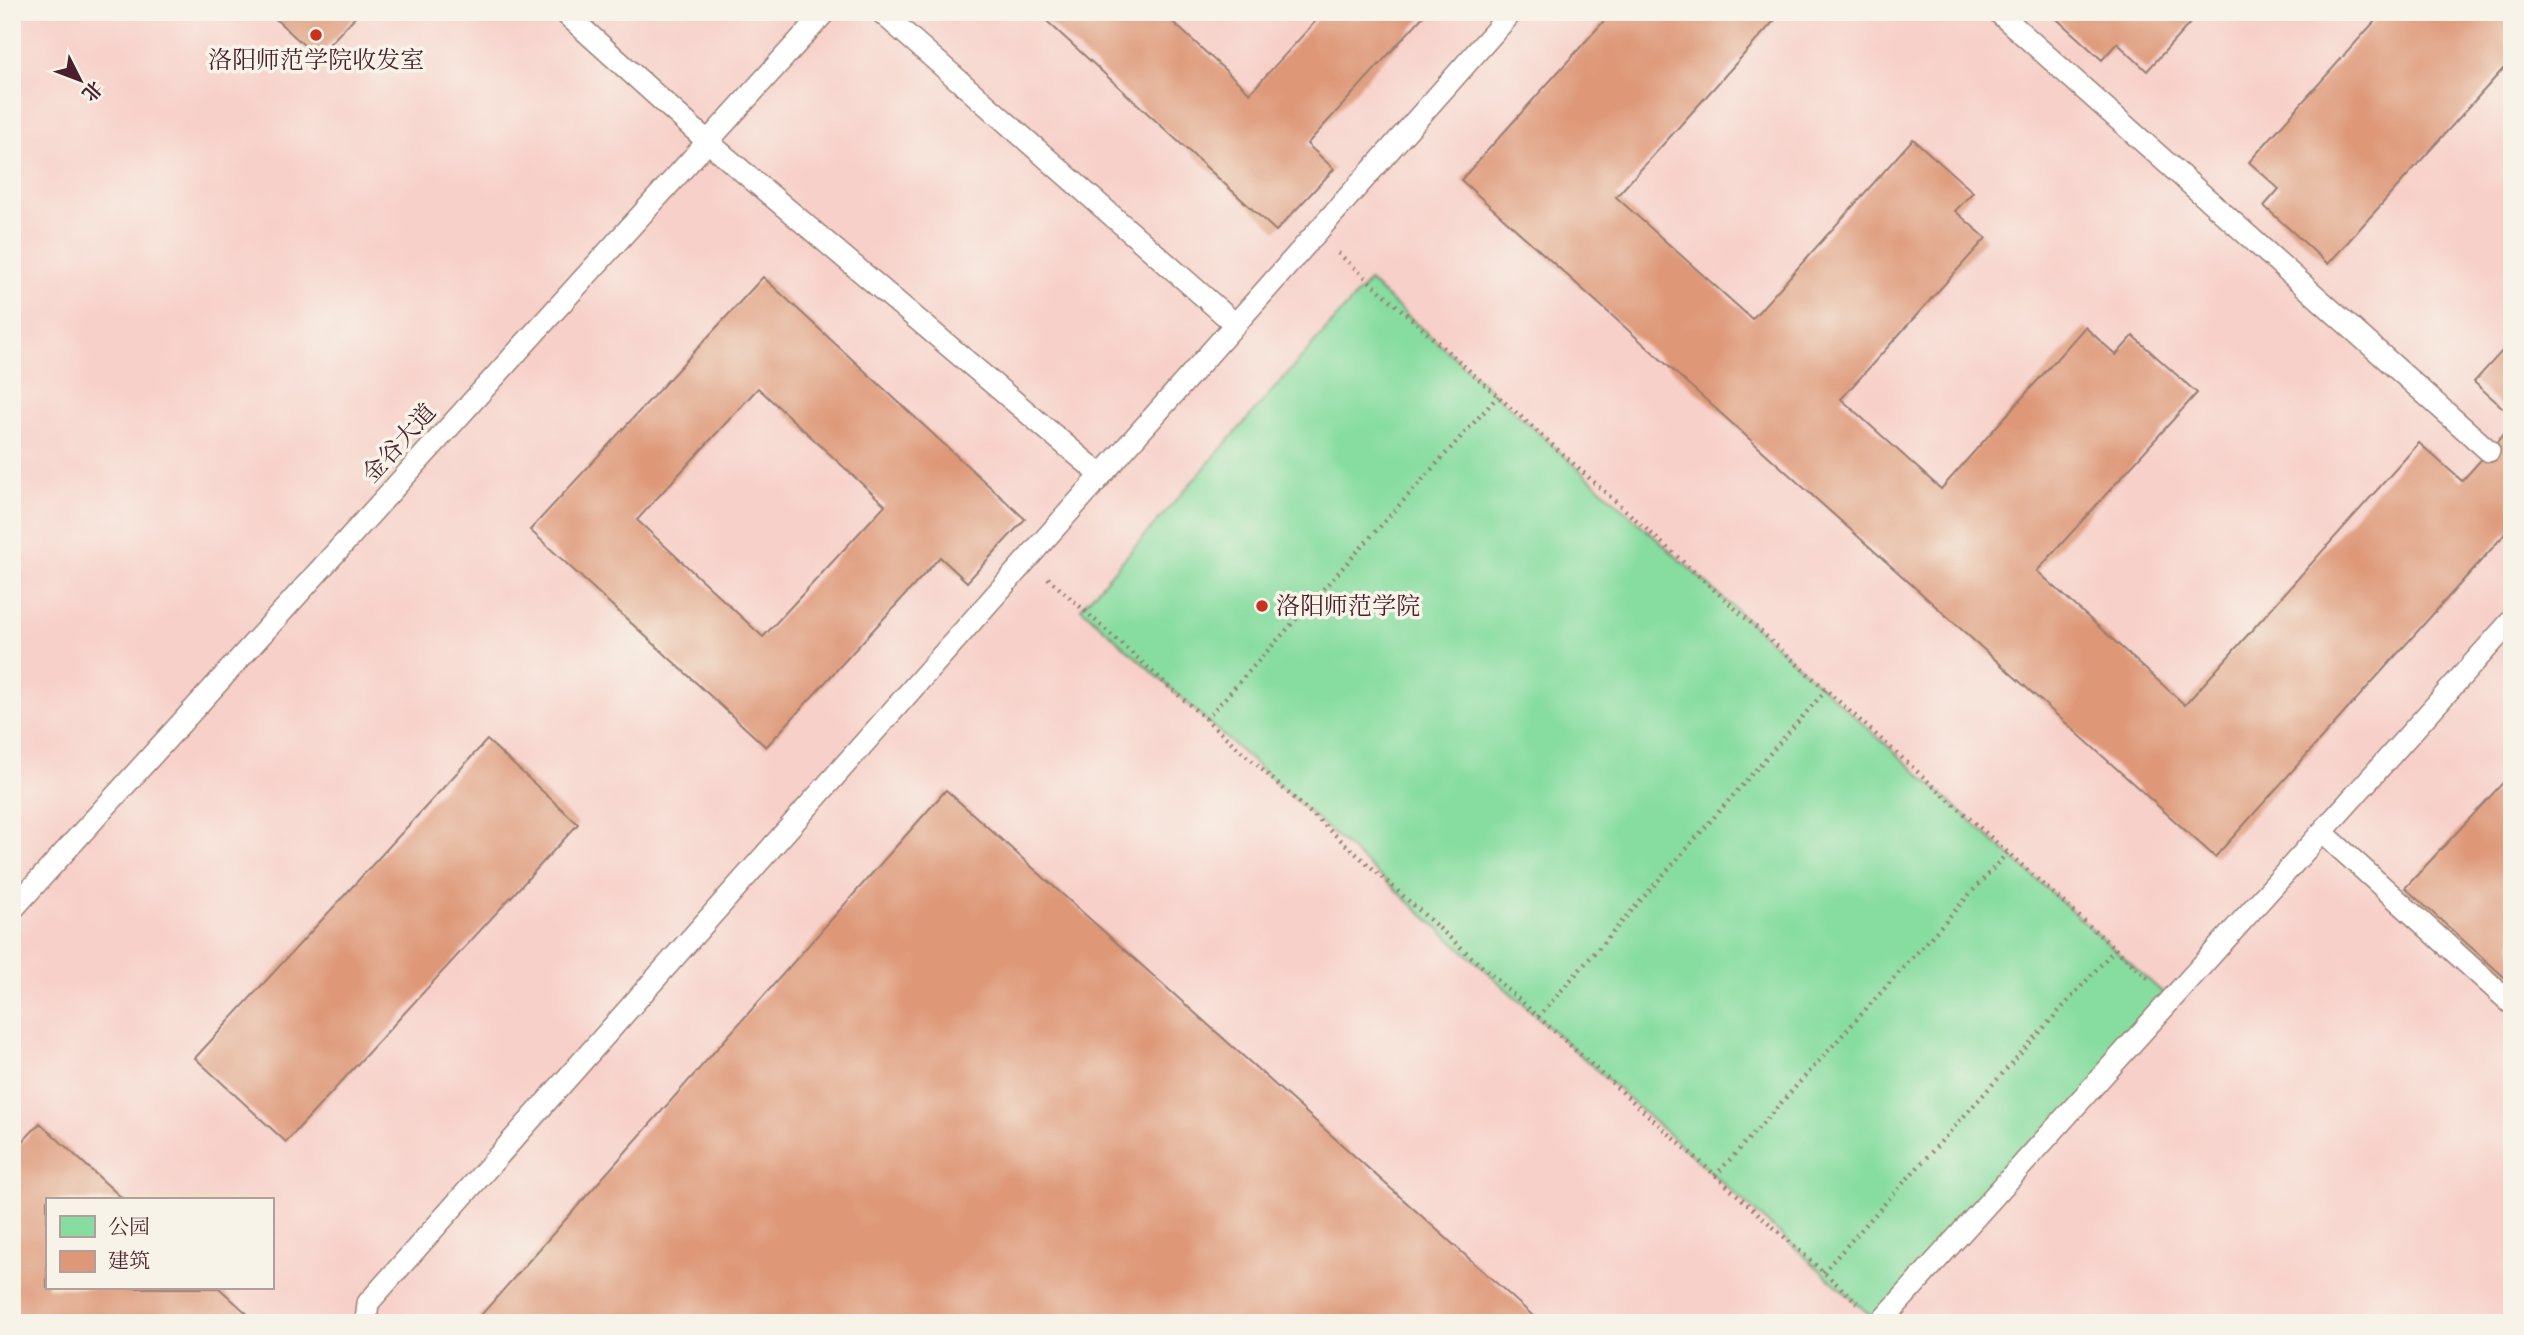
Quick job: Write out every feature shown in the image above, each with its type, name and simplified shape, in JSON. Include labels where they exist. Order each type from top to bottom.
[{"type":"lane","points":[[564,12],[708,142],[1101,475]]},
{"type":"lane","name":"金谷大道","points":[[12,910],[825,12]]},
{"type":"lane","points":[[881,12],[1235,324]]},
{"type":"lane","points":[[366,1323],[368,1303],[1512,12]]},
{"type":"lane","points":[[1998,12],[2489,451]]},
{"type":"lane","points":[[1880,1323],[2512,620]]},
{"type":"lane","points":[[2322,832],[2512,1004]]},
{"type":"path","points":[[1316,233],[2171,1000]]},
{"type":"path","points":[[1206,719],[1498,396]]},
{"type":"path","points":[[1027,559],[1860,1306]]},
{"type":"path","points":[[1538,1017],[1826,690]]},
{"type":"path","points":[[1715,1176],[2007,853]]},
{"type":"path","points":[[1823,1272],[2115,949]]},
{"type":"shaded area","name":"洛阳师范学院","points":[[12,12],[2512,12],[2512,1323],[12,1323]]},
{"type":"green space","points":[[1369,281],[2171,1000],[1879,1323],[1081,608]]},
{"type":"building","name":"洛阳师范学院收发室","points":[[268,12],[360,12],[317,57]]},
{"type":"building","points":[[1037,12],[1162,12],[1250,93],[1324,12],[1427,12],[1307,144],[1334,169],[1276,231]]},
{"type":"building","points":[[1612,12],[1782,12],[1616,197],[1752,319],[1913,139],[1973,192],[1955,211],[1986,238],[1841,399],[1941,489],[2085,327],[2116,355],[2133,336],[2197,393],[2037,571],[2185,705],[2419,443],[2462,481],[2512,425],[2512,526],[2215,857],[1461,180]]},
{"type":"building","points":[[2049,12],[2200,12],[2147,71],[2117,43],[2102,60]]},
{"type":"building","points":[[2383,12],[2512,12],[2512,59],[2328,264],[2264,206],[2279,189],[2249,162]]},
{"type":"building","points":[[763,277],[1025,519],[967,582],[940,557],[766,747],[530,530]],"holes":[[[758,388],[885,505],[763,637],[637,520]]]},
{"type":"building","points":[[2512,340],[2512,416],[2474,382]]},
{"type":"building","points":[[487,740],[578,824],[286,1142],[195,1058]]},
{"type":"building","points":[[2512,773],[2512,984],[2405,888]]},
{"type":"building","points":[[946,790],[1541,1323],[474,1323]]},
{"type":"building","points":[[40,1123],[122,1198],[46,1198],[46,1290],[221,1290],[253,1319],[249,1323],[12,1323],[12,1153]]},
{"type":"place","name":"洛阳师范学院收发室","points":[[316,35]]},
{"type":"place","name":"洛阳师范学院","points":[[1262,606]]}]
